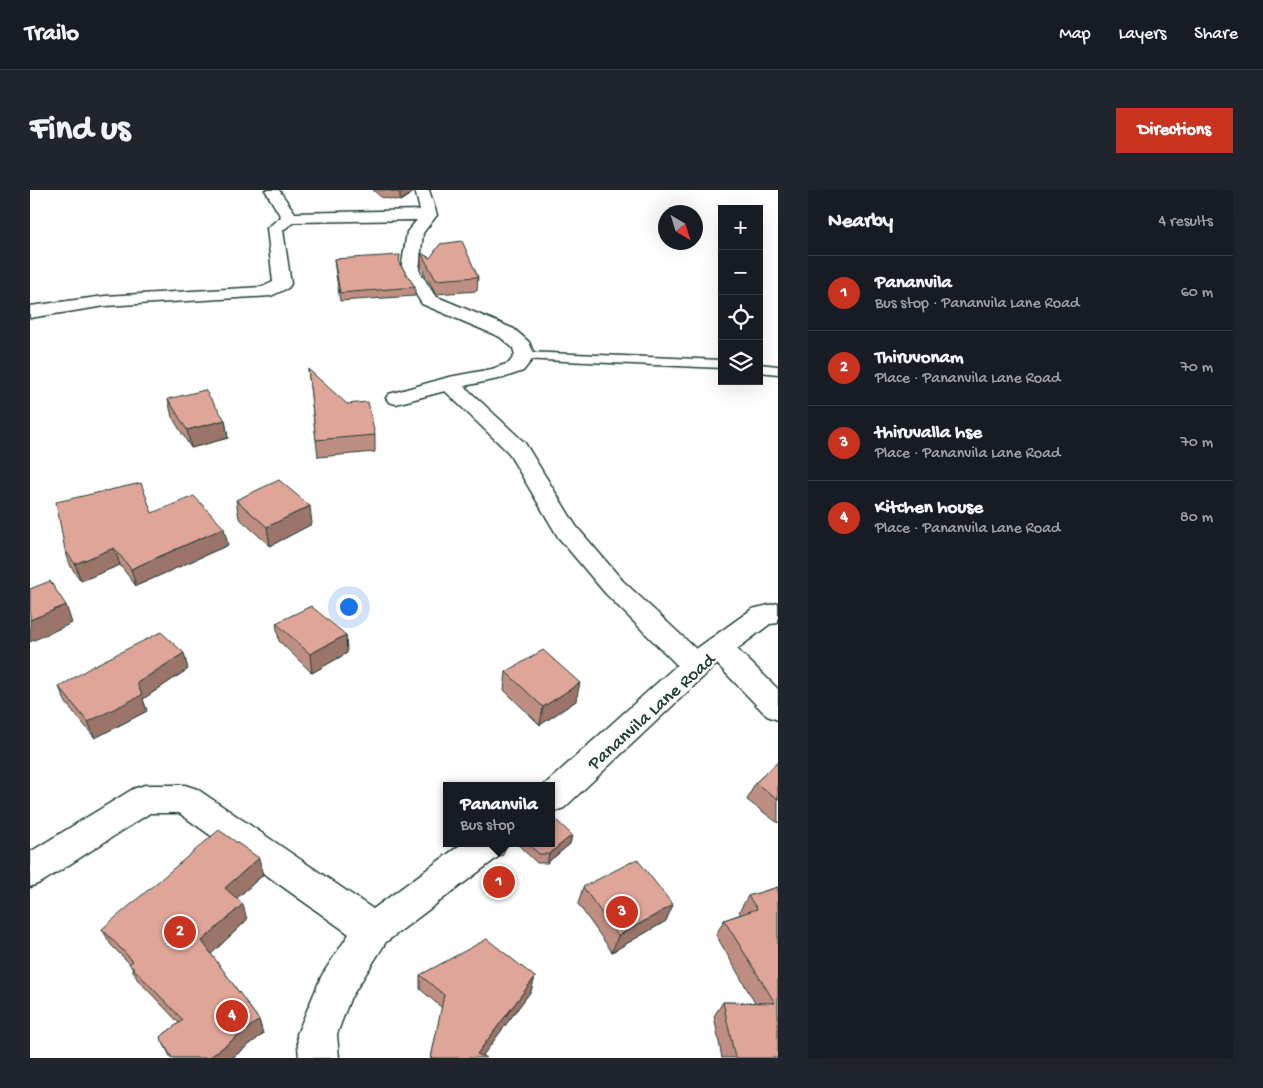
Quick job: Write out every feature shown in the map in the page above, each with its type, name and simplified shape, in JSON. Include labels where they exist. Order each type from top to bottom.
[{"type":"street","points":[[272,190],[290,218]]},
{"type":"street","points":[[422,190],[429,215]]},
{"type":"street","points":[[30,312],[105,301],[265,292],[282,284],[275,228],[290,218],[342,215],[429,215]]},
{"type":"street","points":[[396,398],[449,383],[496,374],[516,367],[525,356],[522,346],[507,333],[428,300],[410,270],[415,232],[429,215]]},
{"type":"street","points":[[449,383],[517,448],[567,531],[614,586],[694,665]]},
{"type":"street","name":"Pananvila Lane Road","points":[[555,795],[694,665],[719,649],[762,616],[778,613]]},
{"type":"street","points":[[719,649],[778,708]]},
{"type":"street","points":[[30,871],[145,799],[185,800],[373,930]]},
{"type":"street","points":[[319,1058],[316,1034],[335,988],[373,930],[485,847]]},
{"type":"lane","points":[[525,356],[718,364]]},
{"type":"lane","points":[[763,368],[778,370]]},
{"type":"building","points":[[386,190],[405,190],[400,193]]},
{"type":"building","points":[[462,241],[478,277],[436,280],[421,253],[430,258],[440,244]]},
{"type":"building","points":[[400,255],[399,263],[415,287],[340,293],[334,259]]},
{"type":"building","points":[[308,369],[347,404],[368,402],[375,435],[316,440]]},
{"type":"building","points":[[205,390],[225,420],[187,430],[168,399]]},
{"type":"building","points":[[279,480],[310,506],[267,527],[236,500]]},
{"type":"building","points":[[141,483],[152,513],[194,496],[224,528],[131,569],[114,548],[75,564],[65,550],[56,502]]},
{"type":"building","points":[[50,581],[66,605],[30,620],[30,589]]},
{"type":"building","points":[[311,606],[346,635],[310,654],[276,623]]},
{"type":"building","points":[[161,632],[184,653],[137,683],[142,695],[88,722],[59,687],[93,666]]},
{"type":"building","points":[[543,650],[580,683],[543,707],[506,672]]},
{"type":"building","points":[[778,762],[778,799],[755,783]]},
{"type":"building","points":[[555,819],[572,835],[549,854],[539,854],[531,847],[555,847]]},
{"type":"building","points":[[219,830],[259,858],[225,888],[243,904],[202,941],[259,1020],[209,1058],[172,1058],[160,1037],[183,1020],[129,964],[133,961],[102,929]]},
{"type":"building","points":[[637,859],[673,905],[618,936],[583,887]]},
{"type":"building","points":[[778,887],[778,1058],[735,1058],[723,1002],[775,1003],[724,920],[757,909],[748,896]]},
{"type":"building","points":[[487,939],[535,977],[477,1054],[487,1058],[431,1058],[444,995],[420,975]]},
{"type":"place","name":"Pananvila","points":[[499,882]]},
{"type":"place","name":"thiruvalla hse","points":[[622,912]]},
{"type":"place","name":"Thiruvonam","points":[[180,932]]},
{"type":"place","name":"Kitchen house","points":[[232,1016]]}]
